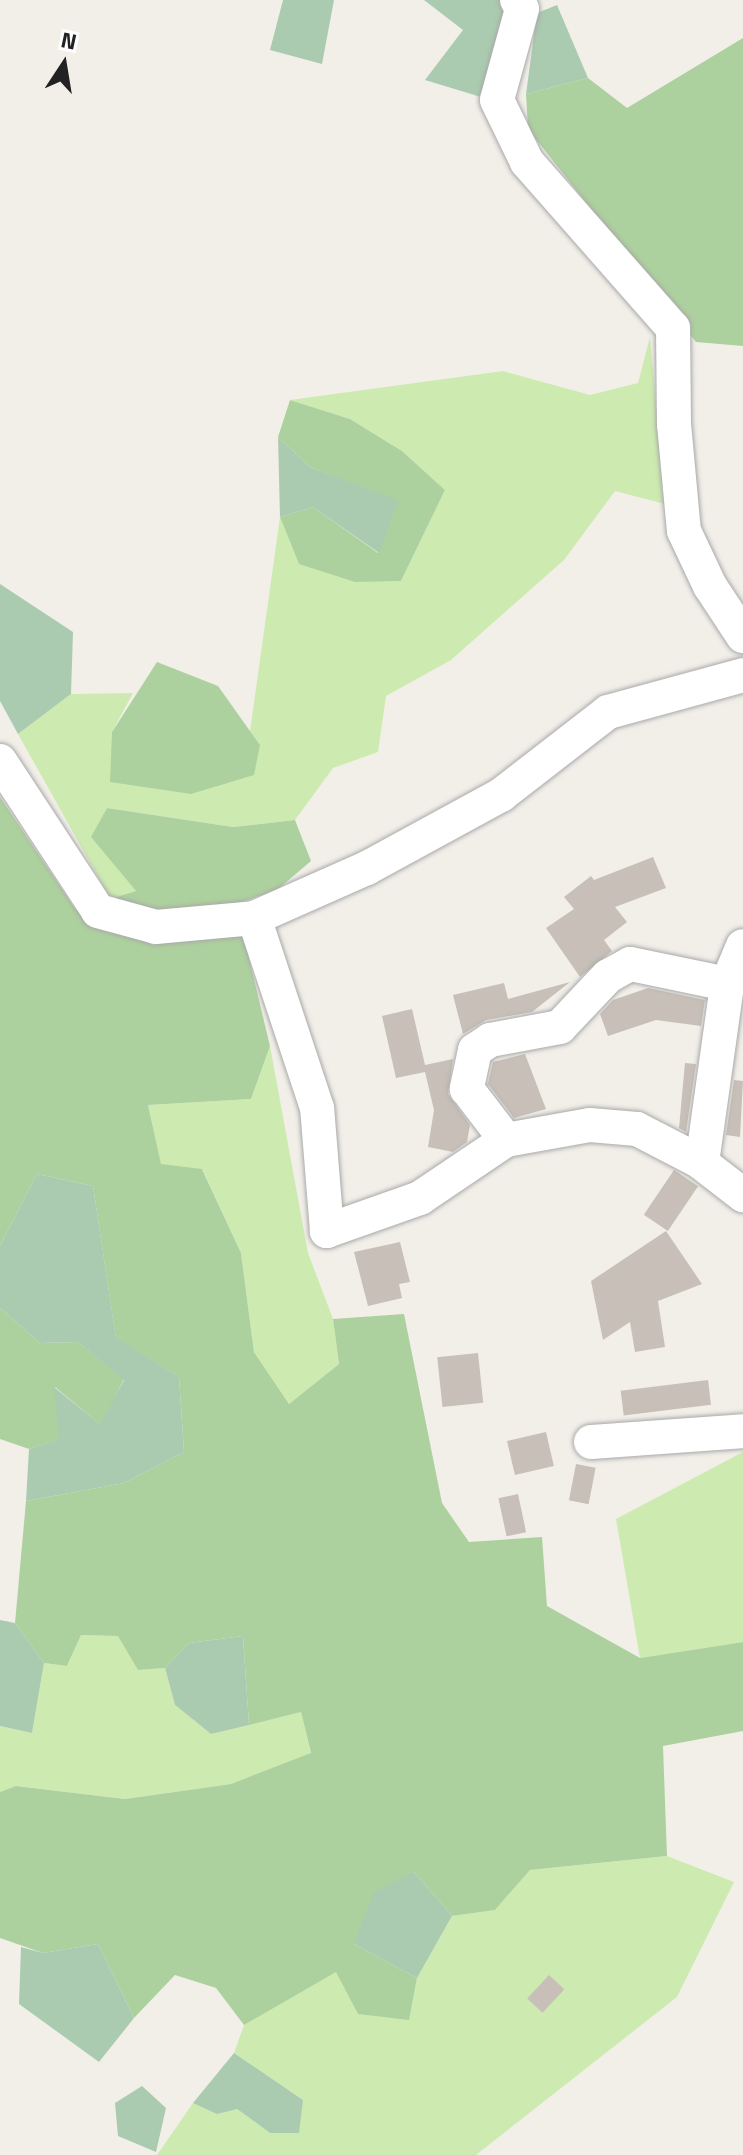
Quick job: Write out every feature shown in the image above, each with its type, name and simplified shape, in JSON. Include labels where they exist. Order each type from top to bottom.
[{"type":"street","points":[[517,0],[522,9],[497,100],[527,162],[673,328],[674,424],[684,531],[710,586],[743,636]]},
{"type":"street","points":[[0,761],[98,911],[156,927],[254,918],[367,868],[501,795],[608,712],[743,675]]},
{"type":"street","points":[[254,918],[317,1108],[327,1231],[420,1198],[506,1140],[590,1125],[637,1129],[702,1163],[743,1195]]},
{"type":"street","points":[[702,1163],[727,984],[743,946]]},
{"type":"street","points":[[506,1140],[467,1089],[475,1050],[490,1040],[560,1027],[608,976],[630,964],[727,984]]},
{"type":"street","points":[[591,1442],[743,1431]]},
{"type":"green space","points":[[283,0],[334,0],[322,64],[270,50]]},
{"type":"green space","points":[[424,0],[502,0],[507,11],[481,97],[425,80],[463,30]]},
{"type":"green space","points":[[557,5],[588,78],[526,94],[537,13]]},
{"type":"green space","points":[[743,38],[743,346],[696,342],[528,129],[526,94],[588,78],[627,108]]},
{"type":"green space","points":[[650,337],[665,504],[615,491],[564,560],[451,660],[386,696],[378,752],[333,768],[295,820],[233,827],[107,808],[92,837],[136,891],[111,900],[18,734],[71,694],[133,693],[112,732],[260,745],[250,731],[280,517],[299,564],[401,581],[445,490],[402,451],[350,419],[290,400],[503,371],[590,395],[638,383]]},
{"type":"green space","points":[[290,400],[350,419],[402,451],[445,490],[401,581],[355,582],[299,564],[280,517],[313,507],[378,553],[397,501],[310,467],[278,437]]},
{"type":"green space","points":[[278,437],[310,467],[398,500],[379,553],[313,507],[280,517]]},
{"type":"green space","points":[[0,584],[73,632],[71,694],[18,734],[0,701]]},
{"type":"green space","points":[[157,662],[218,686],[260,745],[254,775],[191,794],[110,782],[112,732]]},
{"type":"green space","points":[[0,797],[76,910],[136,891],[91,837],[107,808],[233,827],[295,820],[311,861],[277,890],[236,904],[270,1046],[251,1099],[148,1105],[161,1164],[202,1169],[241,1253],[254,1352],[289,1404],[339,1364],[333,1319],[404,1314],[442,1503],[469,1542],[542,1537],[547,1606],[640,1658],[743,1642],[743,1731],[663,1746],[667,1856],[530,1870],[495,1910],[452,1916],[414,1872],[354,1944],[417,1978],[409,2020],[358,2014],[336,1972],[244,2025],[216,1988],[175,1975],[134,2018],[98,1944],[43,1953],[0,1938],[0,1792],[16,1786],[125,1799],[231,1784],[311,1753],[301,1712],[249,1725],[243,1636],[189,1643],[165,1668],[138,1670],[118,1636],[81,1635],[67,1666],[44,1663],[15,1623],[26,1501],[124,1483],[184,1452],[179,1377],[116,1339],[93,1186],[37,1174],[0,1246]]},
{"type":"green space","points":[[270,1046],[308,1253],[333,1319],[339,1364],[289,1404],[254,1352],[241,1253],[203,1170],[161,1165],[148,1105],[251,1099]]},
{"type":"green space","points":[[37,1174],[93,1186],[116,1338],[179,1377],[184,1452],[124,1483],[26,1501],[29,1449],[59,1440],[54,1387],[100,1424],[124,1380],[78,1342],[40,1343],[0,1308],[0,1246]]},
{"type":"green space","points":[[0,1308],[40,1343],[78,1342],[124,1379],[101,1425],[55,1387],[60,1440],[29,1449],[0,1439]]},
{"type":"green space","points":[[743,1452],[743,1642],[640,1658],[616,1519]]},
{"type":"green space","points":[[0,1620],[15,1623],[44,1663],[32,1733],[0,1726]]},
{"type":"green space","points":[[81,1635],[119,1636],[138,1670],[165,1668],[175,1705],[211,1734],[301,1712],[311,1754],[231,1784],[125,1799],[17,1786],[0,1792],[0,1726],[32,1733],[44,1663],[67,1666]]},
{"type":"green space","points":[[243,1636],[249,1725],[211,1734],[175,1705],[165,1668],[189,1643]]},
{"type":"green space","points":[[667,1856],[734,1882],[677,1997],[476,2155],[157,2155],[193,2103],[217,2113],[237,2109],[270,2133],[303,2100],[234,2053],[244,2025],[266,2010],[336,1972],[409,2019],[417,1978],[452,1916],[495,1910],[530,1870]]},
{"type":"green space","points":[[414,1872],[452,1916],[417,1978],[354,1944],[374,1892]]},
{"type":"green space","points":[[98,1944],[134,2018],[99,2062],[19,2004],[21,1947],[43,1953]]},
{"type":"green space","points":[[234,2053],[303,2100],[299,2133],[270,2133],[237,2109],[217,2114],[193,2103]]},
{"type":"green space","points":[[142,2086],[166,2108],[156,2152],[118,2136],[115,2103]]},
{"type":"building","points":[[653,857],[666,888],[615,907],[627,922],[604,940],[612,951],[580,977],[546,928],[574,909],[564,897],[591,876],[594,880]]},
{"type":"building","points":[[570,982],[532,1012],[486,1020],[463,1034],[453,995],[504,983],[508,999]]},
{"type":"building","points":[[648,988],[705,1000],[701,1026],[656,1020],[608,1036],[600,1014],[613,1000]]},
{"type":"building","points":[[412,1009],[425,1065],[453,1059],[448,1094],[470,1125],[467,1142],[453,1152],[428,1147],[434,1110],[425,1072],[396,1078],[382,1016]]},
{"type":"building","points":[[525,1054],[546,1109],[514,1118],[488,1084],[493,1062]]},
{"type":"building","points":[[685,1063],[696,1064],[686,1132],[679,1128]]},
{"type":"building","points":[[734,1080],[743,1081],[740,1137],[726,1135]]},
{"type":"building","points":[[674,1170],[698,1186],[668,1231],[644,1215]]},
{"type":"building","points":[[666,1231],[702,1284],[658,1301],[665,1347],[635,1352],[630,1322],[603,1340],[591,1281]]},
{"type":"building","points":[[400,1242],[410,1282],[399,1284],[402,1298],[368,1306],[354,1252]]},
{"type":"building","points":[[478,1353],[483,1403],[442,1407],[437,1357]]},
{"type":"building","points":[[708,1380],[711,1405],[624,1416],[621,1391]]},
{"type":"building","points":[[546,1432],[554,1466],[515,1475],[507,1441]]},
{"type":"building","points":[[576,1464],[596,1468],[589,1504],[569,1500]]},
{"type":"building","points":[[518,1494],[526,1532],[507,1536],[498,1498]]},
{"type":"building","points":[[549,1975],[564,1989],[543,2013],[527,1998]]}]
